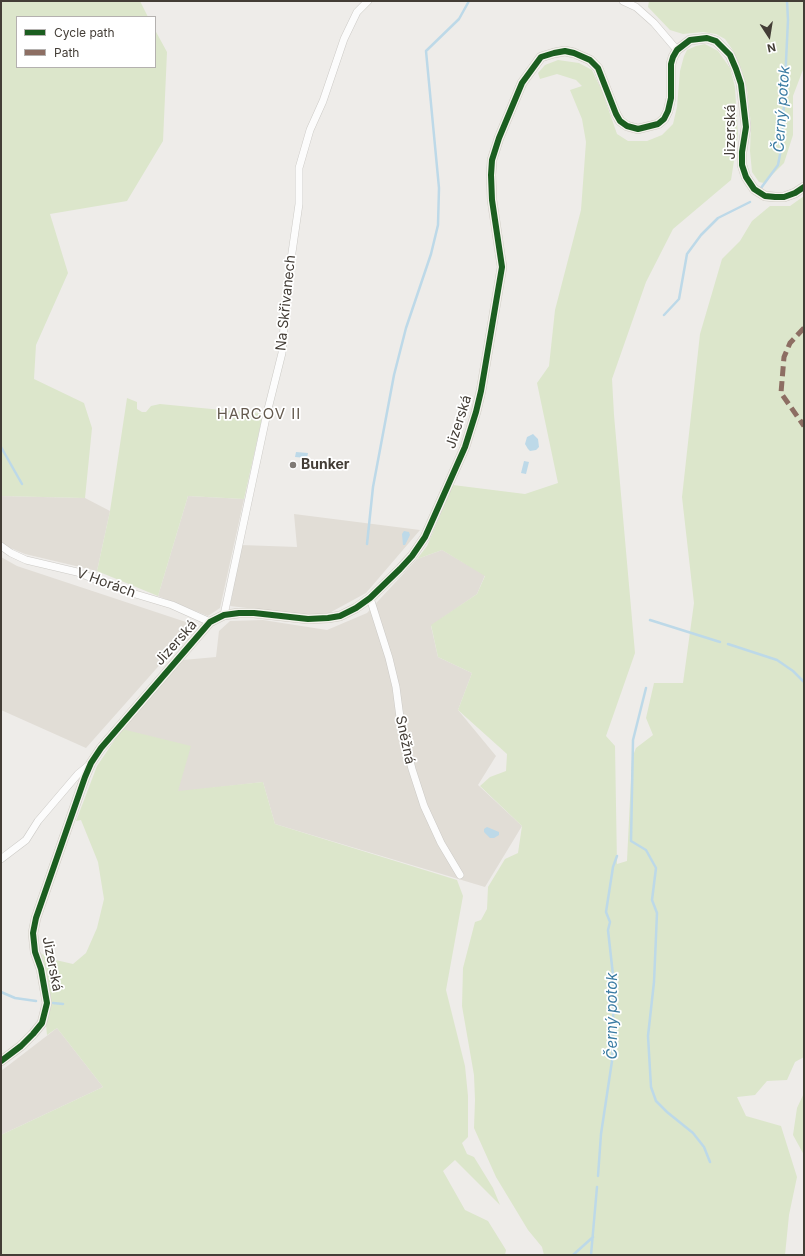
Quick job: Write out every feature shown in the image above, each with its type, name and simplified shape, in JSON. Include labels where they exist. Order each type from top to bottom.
[{"type":"street","name":"Na Skřivanech","points":[[224,615],[267,413],[282,352],[287,287],[299,204],[299,168],[310,130],[323,101],[344,39],[357,12],[368,1]]},
{"type":"street","points":[[623,1],[636,7],[654,23],[677,50]]},
{"type":"street","name":"Jizerská","points":[[1,1061],[34,1034],[42,1023],[47,1003],[41,969],[35,952],[33,933],[36,918],[91,763],[101,748],[210,622],[224,615],[254,613],[308,619],[340,616],[356,608],[370,598],[408,560],[425,537],[464,447],[476,412],[481,391],[502,267],[492,200],[492,160],[499,138],[522,83],[541,57],[554,53],[565,52],[574,53],[590,60],[598,68],[620,121],[627,126],[638,129],[658,124],[664,119],[668,111],[671,98],[672,57],[677,50],[690,40],[707,38],[716,41],[730,56],[741,84],[746,126],[742,152],[742,165],[746,177],[754,189],[765,196],[784,198],[795,194],[804,186]]},
{"type":"street","name":"V Horách","points":[[1,546],[11,553],[26,560],[77,572],[122,590],[172,605],[210,622]]},
{"type":"street","name":"Sněžná","points":[[370,598],[396,687],[401,725],[419,792],[441,843],[460,875]]},
{"type":"street","name":"Jizerská","points":[[1,859],[26,840],[38,822],[78,774],[91,763]]},
{"type":"shaded area","points":[[1,496],[85,498],[110,511],[97,571],[25,554],[1,544]]},
{"type":"shaded area","points":[[188,496],[244,499],[220,608],[208,616],[158,596]]},
{"type":"shaded area","points":[[294,514],[420,530],[366,593],[322,617],[230,606],[241,545],[297,547]]},
{"type":"shaded area","points":[[442,550],[485,575],[477,594],[431,626],[438,657],[472,673],[458,710],[496,756],[478,785],[522,826],[485,887],[275,824],[263,782],[178,792],[122,729],[183,660],[216,657],[219,631],[230,621],[263,620],[327,630],[367,613],[417,559]]},
{"type":"shaded area","points":[[1,557],[17,566],[195,625],[86,748],[1,710]]},
{"type":"shaded area","points":[[57,1028],[103,1087],[1,1135],[1,1071]]},
{"type":"green space","points":[[1,1],[140,1],[148,16],[16,16],[16,68],[156,68],[156,32],[167,52],[163,141],[127,201],[50,214],[68,273],[36,345],[34,379],[84,403],[92,428],[85,498],[1,496]]},
{"type":"green space","points":[[649,1],[804,1],[804,67],[793,96],[793,135],[784,163],[764,183],[759,182],[752,172],[750,151],[751,125],[747,88],[741,68],[732,49],[725,39],[716,34],[703,32],[683,34],[670,30],[648,7]]},
{"type":"green space","points":[[705,44],[718,51],[730,68],[735,87],[738,135],[731,180],[673,229],[646,282],[612,379],[635,653],[606,736],[615,746],[617,864],[627,861],[632,758],[636,748],[653,735],[646,718],[654,683],[683,683],[694,603],[682,497],[700,334],[722,259],[740,241],[752,221],[770,206],[790,206],[804,196],[804,1057],[795,1062],[787,1080],[767,1081],[755,1095],[737,1097],[746,1116],[781,1126],[797,1177],[789,1215],[785,1255],[544,1255],[542,1247],[528,1230],[496,1177],[474,1128],[474,1075],[462,1006],[463,968],[475,922],[481,920],[487,909],[488,887],[505,859],[518,853],[522,826],[480,786],[490,777],[506,771],[507,754],[458,710],[472,673],[438,657],[431,625],[477,594],[485,576],[442,550],[417,559],[427,546],[453,485],[525,494],[558,483],[537,383],[549,366],[555,310],[581,210],[586,142],[582,119],[570,90],[582,86],[576,80],[557,74],[540,79],[538,73],[545,65],[558,60],[579,63],[592,70],[602,91],[617,134],[628,141],[647,141],[662,135],[673,124],[677,107],[680,71],[684,56],[687,50]]},
{"type":"green space","points":[[127,398],[137,402],[137,409],[142,412],[146,412],[151,406],[160,404],[263,414],[244,499],[188,496],[158,596],[97,571],[110,511]]},
{"type":"green space","points":[[122,729],[191,746],[178,791],[263,782],[275,824],[457,880],[463,896],[446,990],[465,1066],[468,1096],[468,1137],[462,1143],[467,1154],[474,1157],[493,1188],[500,1205],[455,1160],[443,1171],[465,1210],[488,1221],[506,1250],[505,1255],[1,1255],[1,1135],[103,1087],[57,1028],[47,1035],[46,1025],[52,1004],[46,968],[41,953],[47,958],[73,964],[86,953],[97,928],[104,899],[98,862],[81,820],[76,821],[97,766]]},
{"type":"green space","points":[[804,1093],[804,1155],[793,1135],[797,1108]]},
{"type":"water","points":[[533,434],[538,439],[539,447],[536,450],[530,451],[525,444],[527,437]]},
{"type":"water","points":[[296,452],[308,453],[307,458],[295,457]]},
{"type":"water","points":[[524,461],[529,462],[526,474],[521,473]]},
{"type":"water","points":[[404,531],[409,532],[410,535],[405,545],[403,545],[402,534]]},
{"type":"water","points":[[487,827],[499,832],[499,835],[494,838],[490,838],[484,832],[484,829]]},
{"type":"waterway","points":[[367,544],[373,487],[394,375],[406,328],[431,254],[438,225],[439,188],[426,51],[459,19],[469,1]]},
{"type":"waterway","name":"Černý potok","points":[[761,188],[778,165],[782,144],[788,20],[787,1]]},
{"type":"waterway","name":"Černý potok","points":[[664,315],[679,299],[687,254],[701,235],[718,218],[750,202]]},
{"type":"waterway","points":[[1,447],[22,484]]},
{"type":"waterway","points":[[650,620],[720,642]]},
{"type":"waterway","points":[[728,644],[777,660],[793,671],[804,682]]},
{"type":"waterway","points":[[646,688],[633,740],[631,841],[646,850],[656,868],[652,900],[657,913],[654,982],[648,1036],[651,1087],[656,1101],[693,1133],[704,1147],[710,1162]]},
{"type":"waterway","name":"Černý potok","points":[[598,1176],[601,1134],[612,1061],[614,984],[608,930],[610,922],[606,912],[613,867],[617,856]]},
{"type":"waterway","points":[[1,992],[15,998],[36,1001]]},
{"type":"waterway","points":[[53,1003],[63,1004]]},
{"type":"waterway","name":"Černý potok","points":[[591,1255],[597,1187]]},
{"type":"waterway","points":[[573,1255],[593,1237]]},
{"type":"marked path","points":[[804,328],[790,343],[784,357],[781,393],[804,426]]},
{"type":"cycle path","points":[[1,1061],[21,1046],[42,1023],[47,1003],[41,969],[35,952],[33,933],[36,918],[85,777],[91,763],[101,748],[210,622],[224,615],[239,613],[254,613],[308,619],[340,616],[356,608],[370,598],[412,556],[425,537],[465,447],[481,391],[502,267],[492,200],[492,160],[499,138],[522,83],[541,57],[565,51],[590,60],[598,68],[620,121],[627,126],[638,129],[658,124],[664,119],[668,111],[671,98],[671,64],[677,50],[690,40],[707,38],[716,41],[730,55],[741,84],[746,127],[742,152],[742,165],[746,177],[754,189],[765,196],[784,197],[795,193],[804,187]]},
{"type":"place","name":"Bunker","points":[[293,465]]},
{"type":"district","name":"HARCOV II","points":[[259,414]]}]
